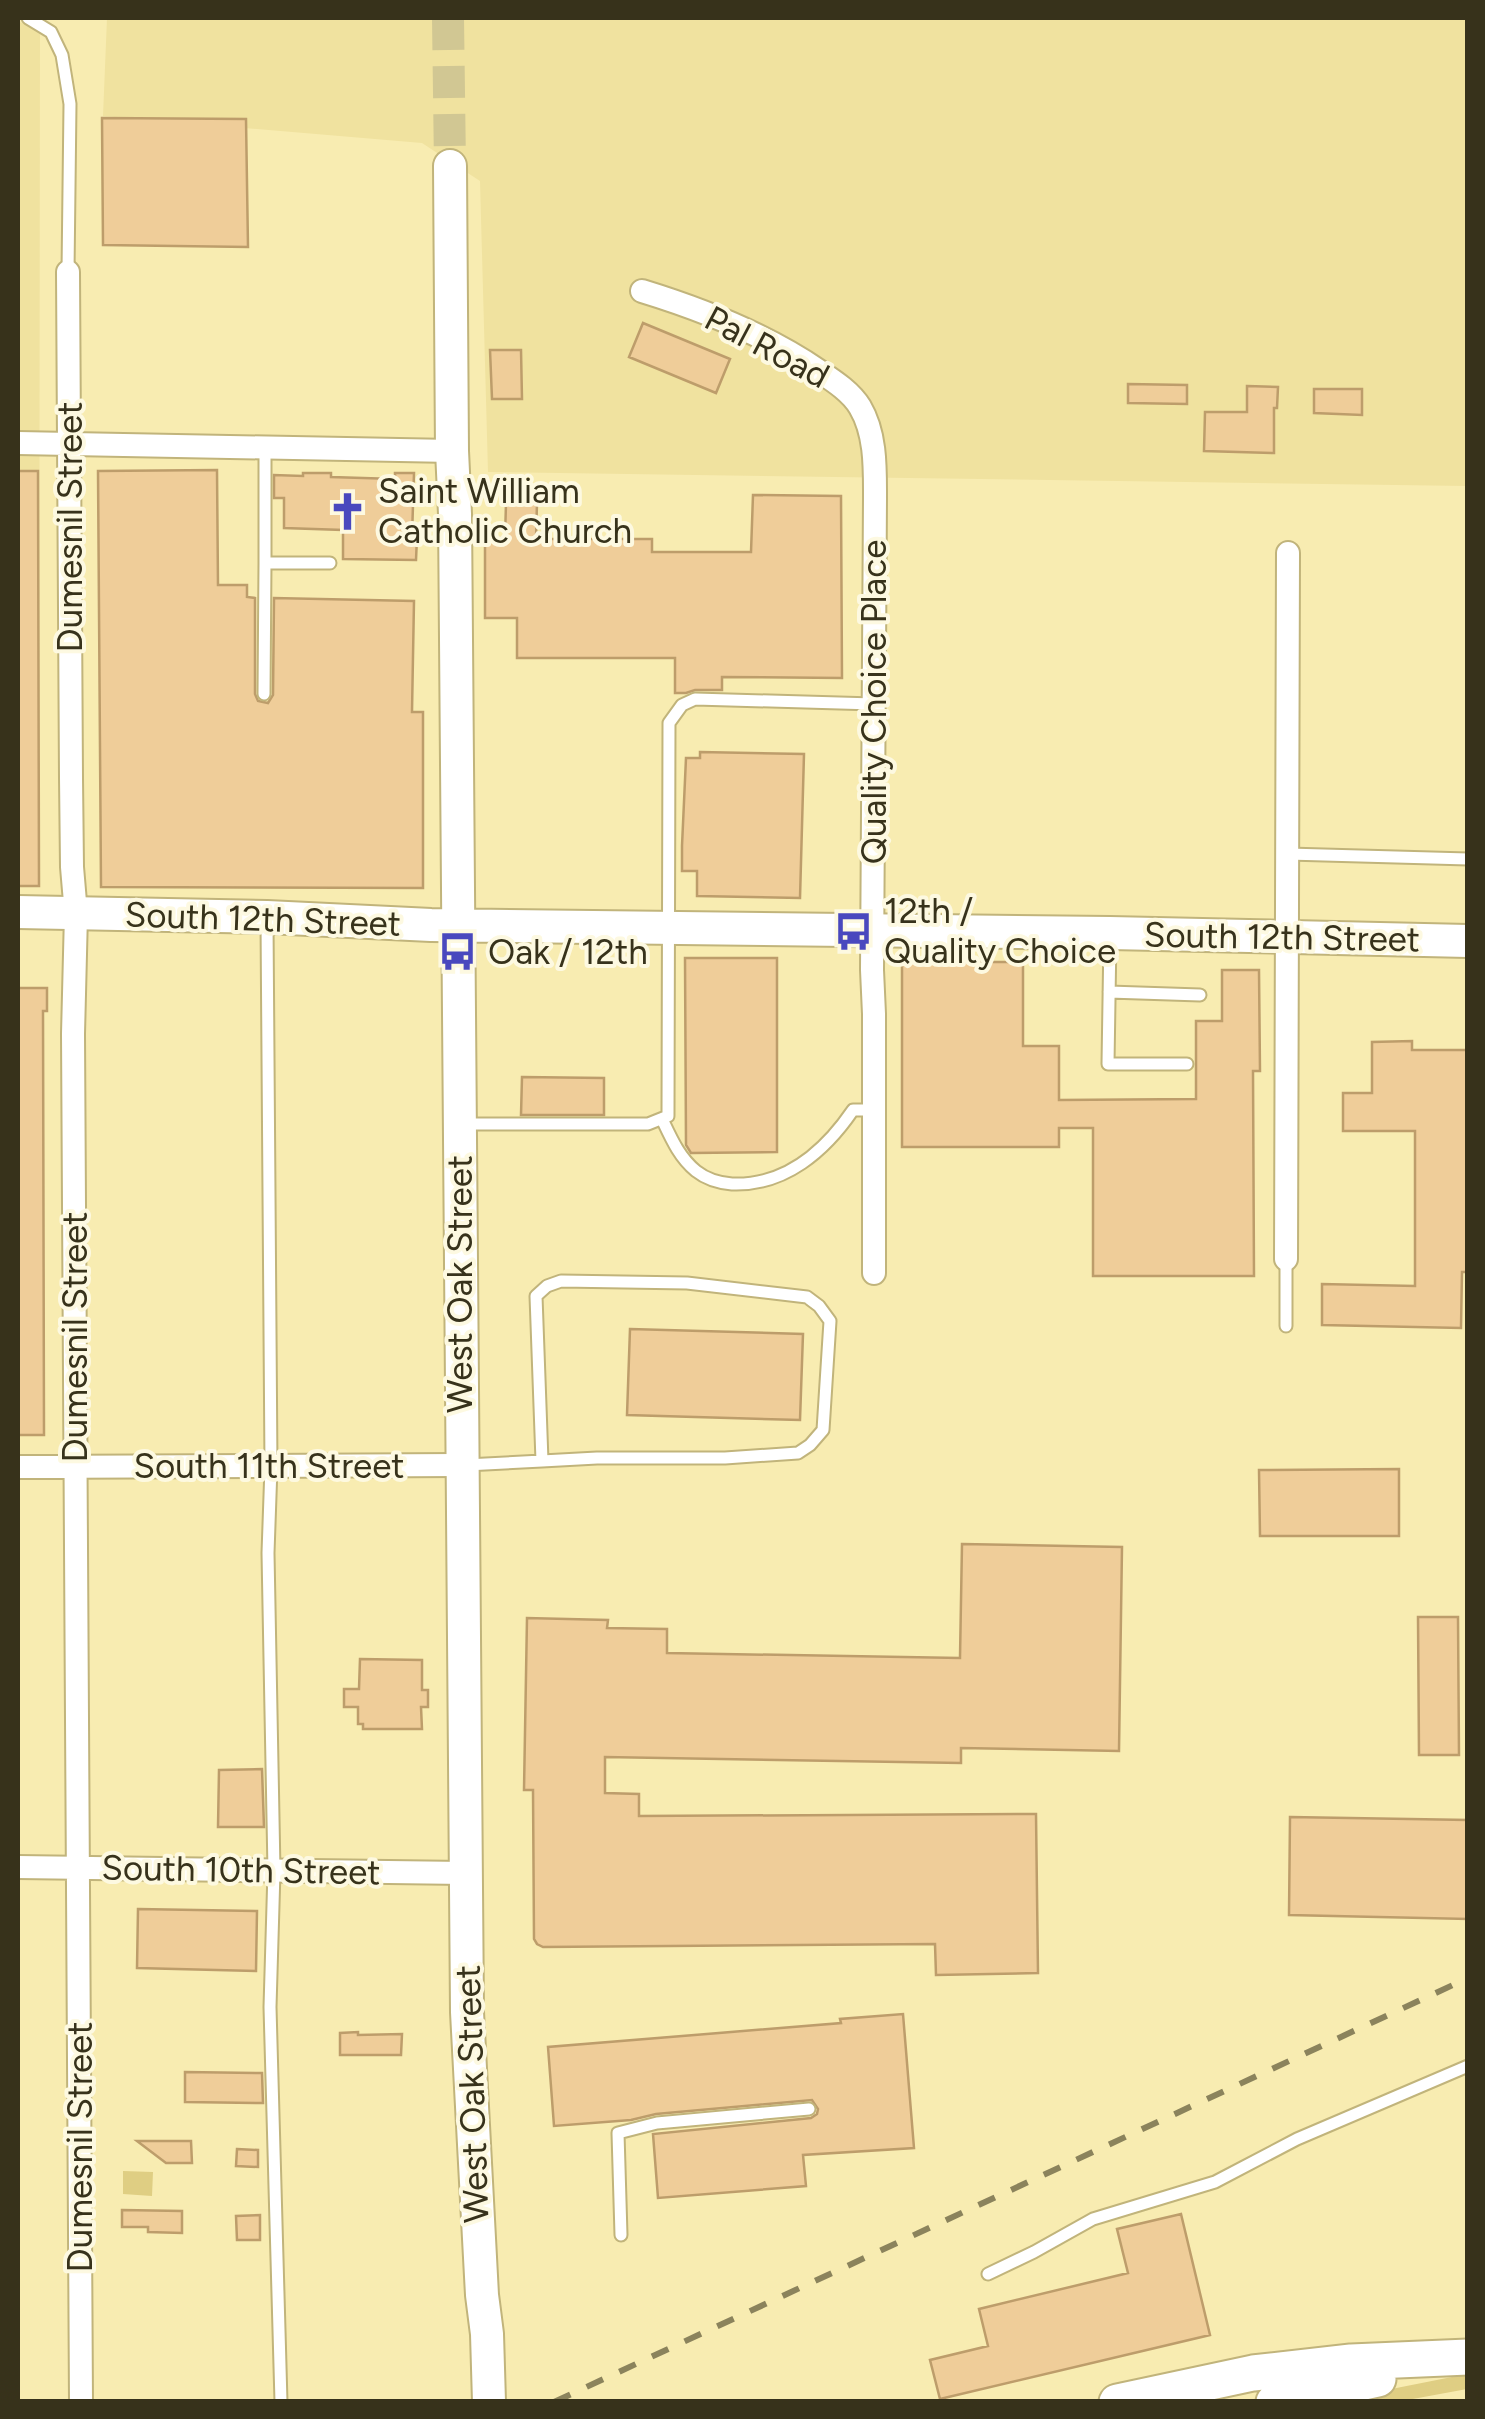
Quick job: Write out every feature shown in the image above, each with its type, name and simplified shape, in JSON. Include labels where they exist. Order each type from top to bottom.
[{"type":"main road","name":"West Oak Street","points":[[450,166],[466,2012],[482,2295],[488,2334],[488,2402]]},
{"type":"main road","name":"South 12th Street","points":[[18,912],[458,925],[1468,941]]},
{"type":"main road","points":[[1117,2402],[1253,2373],[1351,2362],[1468,2360]]},
{"type":"main road","points":[[1274,2402],[1468,2360]]},
{"type":"street","name":"Dumesnil Street","points":[[68,272],[76,914],[73,1020],[82,2402]]},
{"type":"street","name":"Pal Road","points":[[642,291],[778,344],[839,384],[859,405],[870,430]]},
{"type":"street","name":"Quality Choice Place","points":[[870,430],[874,459],[874,1274]]},
{"type":"street","points":[[18,443],[452,450]]},
{"type":"street","points":[[1286,1259],[1288,554]]},
{"type":"street","name":"South 11th Street","points":[[18,1467],[461,1465]]},
{"type":"street","name":"South 10th Street","points":[[18,1867],[465,1874]]},
{"type":"lane","points":[[28,18],[50,32],[62,55],[70,104],[68,272]]},
{"type":"lane","points":[[264,447],[264,694]]},
{"type":"lane","points":[[266,563],[330,563]]},
{"type":"lane","points":[[459,1124],[648,1124],[668,1116],[669,723],[682,705],[695,699],[874,704]]},
{"type":"lane","points":[[1288,854],[1468,859]]},
{"type":"lane","points":[[267,917],[268,1554],[274,1871],[270,2006],[280,2402]]},
{"type":"lane","points":[[1110,933],[1108,1064],[1186,1064]]},
{"type":"lane","points":[[1109,992],[1200,995]]},
{"type":"lane","points":[[662,1118],[676,1148],[697,1172],[720,1183],[751,1184],[796,1170],[839,1130],[853,1110],[874,1110]]},
{"type":"lane","points":[[1286,1259],[1286,1326]]},
{"type":"lane","points":[[461,1465],[798,1453],[823,1430],[830,1320],[807,1297],[687,1283],[561,1281],[547,1286],[536,1296],[542,1461]]},
{"type":"lane","points":[[988,2274],[1093,2218],[1215,2182],[1297,2140],[1468,2066]]},
{"type":"lane","points":[[622,2235],[618,2133],[656,2123],[808,2110]]},
{"type":"shaded area","points":[[107,18],[1467,18],[1467,486],[488,472],[480,181],[422,143],[103,116]]},
{"type":"shaded area","points":[[18,22],[40,26],[39,886],[18,886]]},
{"type":"shaded area","points":[[123,2171],[153,2172],[152,2196],[123,2194]]},
{"type":"shaded area","points":[[1467,2374],[1467,2389],[1402,2401],[1326,2402]]},
{"type":"building","points":[[102,118],[246,119],[248,247],[103,245]]},
{"type":"building","points":[[643,323],[730,359],[716,393],[629,357]]},
{"type":"building","points":[[490,350],[521,350],[522,399],[492,399]]},
{"type":"building","points":[[1128,384],[1187,385],[1187,404],[1128,403]]},
{"type":"building","points":[[1247,386],[1278,387],[1274,453],[1204,451],[1205,412],[1247,412]]},
{"type":"building","points":[[1314,389],[1362,389],[1362,415],[1314,413]]},
{"type":"building","points":[[217,470],[218,585],[247,585],[247,597],[255,598],[258,701],[268,703],[273,695],[274,598],[414,601],[412,712],[423,712],[423,888],[101,887],[98,471]]},
{"type":"building","points":[[18,471],[38,471],[39,886],[18,886]]},
{"type":"building","name":"Saint William Catholic Church","points":[[395,473],[414,473],[412,537],[417,537],[416,560],[343,559],[343,530],[284,528],[284,498],[274,498],[274,475],[395,479]]},
{"type":"building","points":[[753,495],[841,496],[842,678],[722,677],[722,690],[675,693],[675,658],[517,658],[517,618],[485,618],[485,538],[505,538],[506,503],[537,503],[536,539],[652,539],[652,552],[751,552]]},
{"type":"building","points":[[700,752],[804,754],[800,898],[697,896],[697,871],[682,871],[682,846],[686,758],[700,758]]},
{"type":"building","points":[[685,958],[777,958],[777,1152],[691,1153],[686,1145]]},
{"type":"building","points":[[902,962],[1023,962],[1023,1046],[1059,1046],[1059,1100],[1196,1099],[1196,1021],[1222,1021],[1222,970],[1259,970],[1260,1071],[1253,1071],[1254,1276],[1093,1276],[1093,1128],[1059,1128],[1059,1147],[902,1147]]},
{"type":"building","points":[[18,988],[47,988],[47,1011],[43,1011],[44,1435],[18,1435]]},
{"type":"building","points":[[1412,1041],[1412,1050],[1468,1050],[1468,1272],[1462,1272],[1461,1328],[1322,1325],[1322,1284],[1415,1286],[1415,1131],[1343,1131],[1343,1093],[1372,1093],[1372,1042]]},
{"type":"building","points":[[522,1077],[604,1078],[604,1115],[521,1115]]},
{"type":"building","points":[[630,1329],[803,1334],[800,1420],[627,1415]]},
{"type":"building","points":[[1399,1469],[1399,1536],[1260,1536],[1259,1470]]},
{"type":"building","points":[[962,1544],[1122,1547],[1119,1751],[961,1748],[961,1763],[605,1757],[605,1793],[639,1794],[639,1816],[1036,1814],[1038,1973],[936,1975],[935,1944],[537,1944],[533,1790],[524,1790],[527,1618],[608,1620],[607,1628],[667,1629],[667,1653],[960,1658]]},
{"type":"building","points":[[1418,1617],[1458,1617],[1459,1755],[1419,1755]]},
{"type":"building","points":[[360,1659],[422,1660],[422,1690],[428,1690],[428,1707],[421,1707],[422,1729],[363,1729],[363,1724],[358,1724],[358,1707],[344,1707],[344,1689],[359,1689]]},
{"type":"building","points":[[262,1769],[264,1827],[218,1827],[219,1770]]},
{"type":"building","points":[[1290,1817],[1468,1820],[1468,1919],[1289,1915]]},
{"type":"building","points":[[138,1909],[257,1911],[256,1971],[137,1968]]},
{"type":"building","points":[[903,2014],[914,2148],[803,2155],[806,2186],[658,2198],[653,2134],[811,2118],[818,2109],[812,2100],[554,2126],[548,2047],[841,2023],[840,2019]]},
{"type":"building","points":[[340,2033],[402,2034],[401,2055],[340,2055]]},
{"type":"building","points":[[185,2072],[262,2073],[263,2103],[185,2102]]},
{"type":"building","points":[[137,2141],[191,2141],[192,2163],[166,2163]]},
{"type":"building","points":[[237,2149],[258,2150],[258,2167],[236,2166]]},
{"type":"building","points":[[122,2210],[182,2211],[182,2233],[122,2227]]},
{"type":"building","points":[[1181,2214],[1210,2335],[940,2399],[930,2360],[988,2346],[979,2309],[1128,2273],[1117,2229]]},
{"type":"building","points":[[260,2215],[260,2240],[237,2240],[236,2216]]},
{"type":"tunnel","points":[[448,18],[450,166]]},
{"type":"railway","points":[[554,2402],[1468,1978]]},
{"type":"place","name":"Saint William Catholic Church","points":[[348,511]]},
{"type":"place","name":"12th / Quality Choice","points":[[854,931]]},
{"type":"place","name":"Oak / 12th","points":[[458,952]]}]
